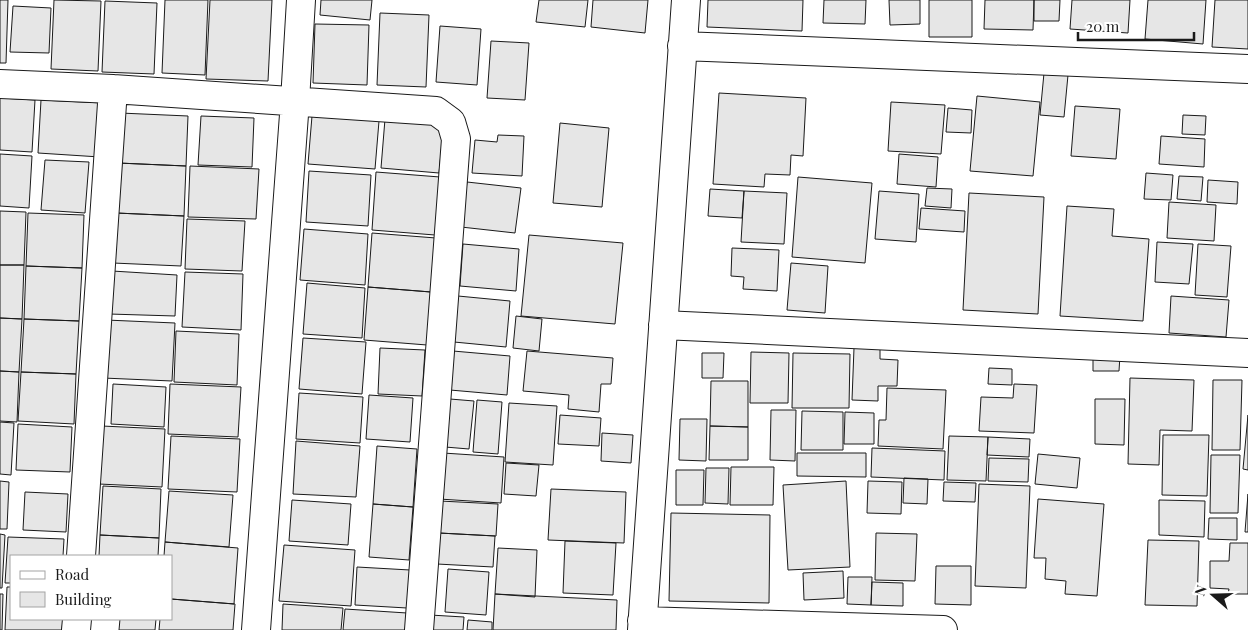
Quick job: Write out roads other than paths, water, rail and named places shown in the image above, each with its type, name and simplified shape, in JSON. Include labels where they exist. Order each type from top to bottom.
[{"type":"street","points":[[256,630],[301,0]]},
{"type":"street","points":[[686,0],[642,625],[943,630]]},
{"type":"street","points":[[682,46],[1248,69]]},
{"type":"street","points":[[0,84],[113,89],[436,112],[451,122],[456,139],[419,630]]},
{"type":"street","points":[[81,555],[113,89]]},
{"type":"street","points":[[663,324],[1248,353]]}]
